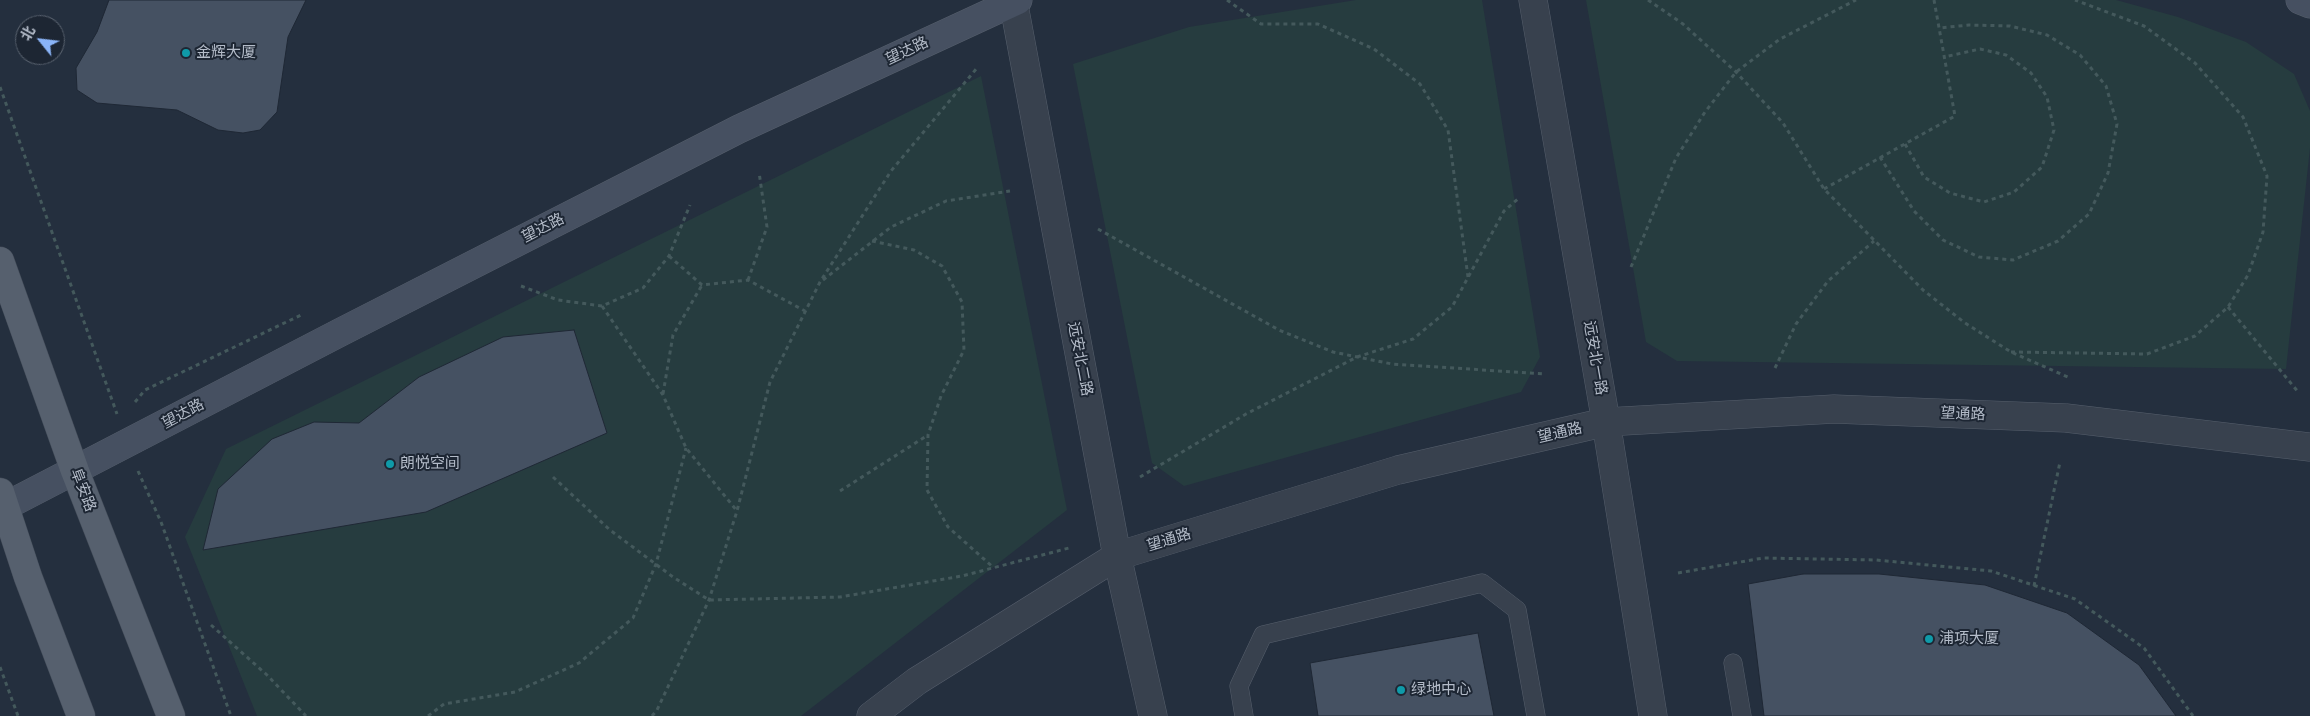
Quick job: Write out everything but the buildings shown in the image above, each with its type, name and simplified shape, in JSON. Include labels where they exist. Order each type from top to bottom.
[{"type":"main road","name":"阜安路","points":[[0,262],[76,471],[171,716]]},
{"type":"main road","points":[[2,502],[28,577],[81,716]]},
{"type":"street","name":"远安北一路","points":[[1532,0],[1606,422],[1653,716]]},
{"type":"street","points":[[2300,0],[2310,4]]},
{"type":"street","name":"望达路","points":[[2,502],[76,471],[341,332],[739,129],[1014,1]]},
{"type":"street","name":"远安北二路","points":[[1014,1],[1117,556],[1153,716]]},
{"type":"street","name":"望通路","points":[[871,716],[916,681],[1117,556],[1398,470],[1606,422],[1834,409],[2066,418],[2310,447]]},
{"type":"lane","points":[[1244,716],[1239,686],[1263,635],[1482,583],[1518,610],[1536,716]]},
{"type":"lane","points":[[1733,663],[1742,716]]},
{"type":"path","points":[[1227,0],[1261,24],[1318,24],[1374,48],[1420,84],[1448,130],[1468,277]]},
{"type":"path","points":[[1648,0],[1683,24],[1736,72],[1783,123],[1824,189],[1923,290],[1964,323],[2010,352],[2070,378]]},
{"type":"path","points":[[1631,267],[1676,158],[1705,112],[1736,72],[1780,39],[1856,0]]},
{"type":"path","points":[[1824,189],[1954,116],[1934,0]]},
{"type":"path","points":[[2010,352],[2147,354],[2195,336],[2228,307],[2248,275],[2263,232],[2267,176],[2243,117],[2195,63],[2144,26],[2075,0]]},
{"type":"path","points":[[1880,158],[1914,211],[1943,240],[1979,257],[2013,260],[2058,241],[2090,214],[2108,173],[2118,124],[2106,86],[2080,55],[2047,35],[2010,26],[1969,24],[1939,28]]},
{"type":"path","points":[[1905,144],[1924,176],[1950,193],[1984,202],[2014,192],[2042,166],[2054,130],[2047,97],[2031,73],[2006,55],[1980,49],[1944,57]]},
{"type":"path","points":[[652,716],[709,600],[737,511],[770,382],[805,311],[820,282],[892,171],[977,68]]},
{"type":"path","points":[[0,87],[127,444],[161,522],[231,716]]},
{"type":"path","points":[[748,280],[767,227],[759,172]]},
{"type":"path","points":[[820,282],[891,227],[946,201],[1010,192]]},
{"type":"path","points":[[1140,477],[1246,414],[1357,357],[1413,339],[1452,307],[1504,211],[1519,198]]},
{"type":"path","points":[[521,286],[558,300],[602,306],[643,288],[669,256],[690,205]]},
{"type":"path","points":[[1098,229],[1279,330],[1333,352],[1392,364],[1545,374]]},
{"type":"path","points":[[872,241],[914,250],[942,266],[962,302],[964,350],[941,396],[928,435],[927,490],[948,527],[994,568]]},
{"type":"path","points":[[1775,368],[1796,324],[1828,281],[1874,241]]},
{"type":"path","points":[[669,256],[702,285],[748,280],[805,311]]},
{"type":"path","points":[[663,394],[673,335],[702,285]]},
{"type":"path","points":[[602,306],[663,394],[686,448],[737,511]]},
{"type":"path","points":[[2228,307],[2299,394]]},
{"type":"path","points":[[840,491],[928,435]]},
{"type":"path","points":[[428,716],[444,704],[515,692],[579,663],[632,618],[656,564],[686,448]]},
{"type":"path","points":[[2034,586],[2060,462]]},
{"type":"path","points":[[553,477],[610,530],[709,600],[840,596],[962,576],[1070,548]]},
{"type":"path","points":[[1678,573],[1763,558],[1876,560],[1991,571],[2075,600],[2144,648],[2193,716]]},
{"type":"path","points":[[211,625],[306,716]]},
{"type":"path","points":[[0,667],[18,716]]},
{"type":"green space","points":[[1356,0],[1482,0],[1540,357],[1521,392],[1184,486],[1152,463],[1073,64],[1189,27]]},
{"type":"green space","points":[[1586,0],[2116,0],[2178,17],[2246,42],[2294,74],[2310,111],[2310,148],[2286,369],[1677,361],[1646,342]]},
{"type":"green space","points":[[981,76],[1067,510],[801,716],[257,716],[185,537],[226,449]]},
{"type":"place","name":"金辉大厦","points":[[186,53]]},
{"type":"place","name":"朗悦空间","points":[[390,464]]},
{"type":"place","name":"浦项大厦","points":[[1929,639]]},
{"type":"place","name":"绿地中心","points":[[1401,690]]}]
